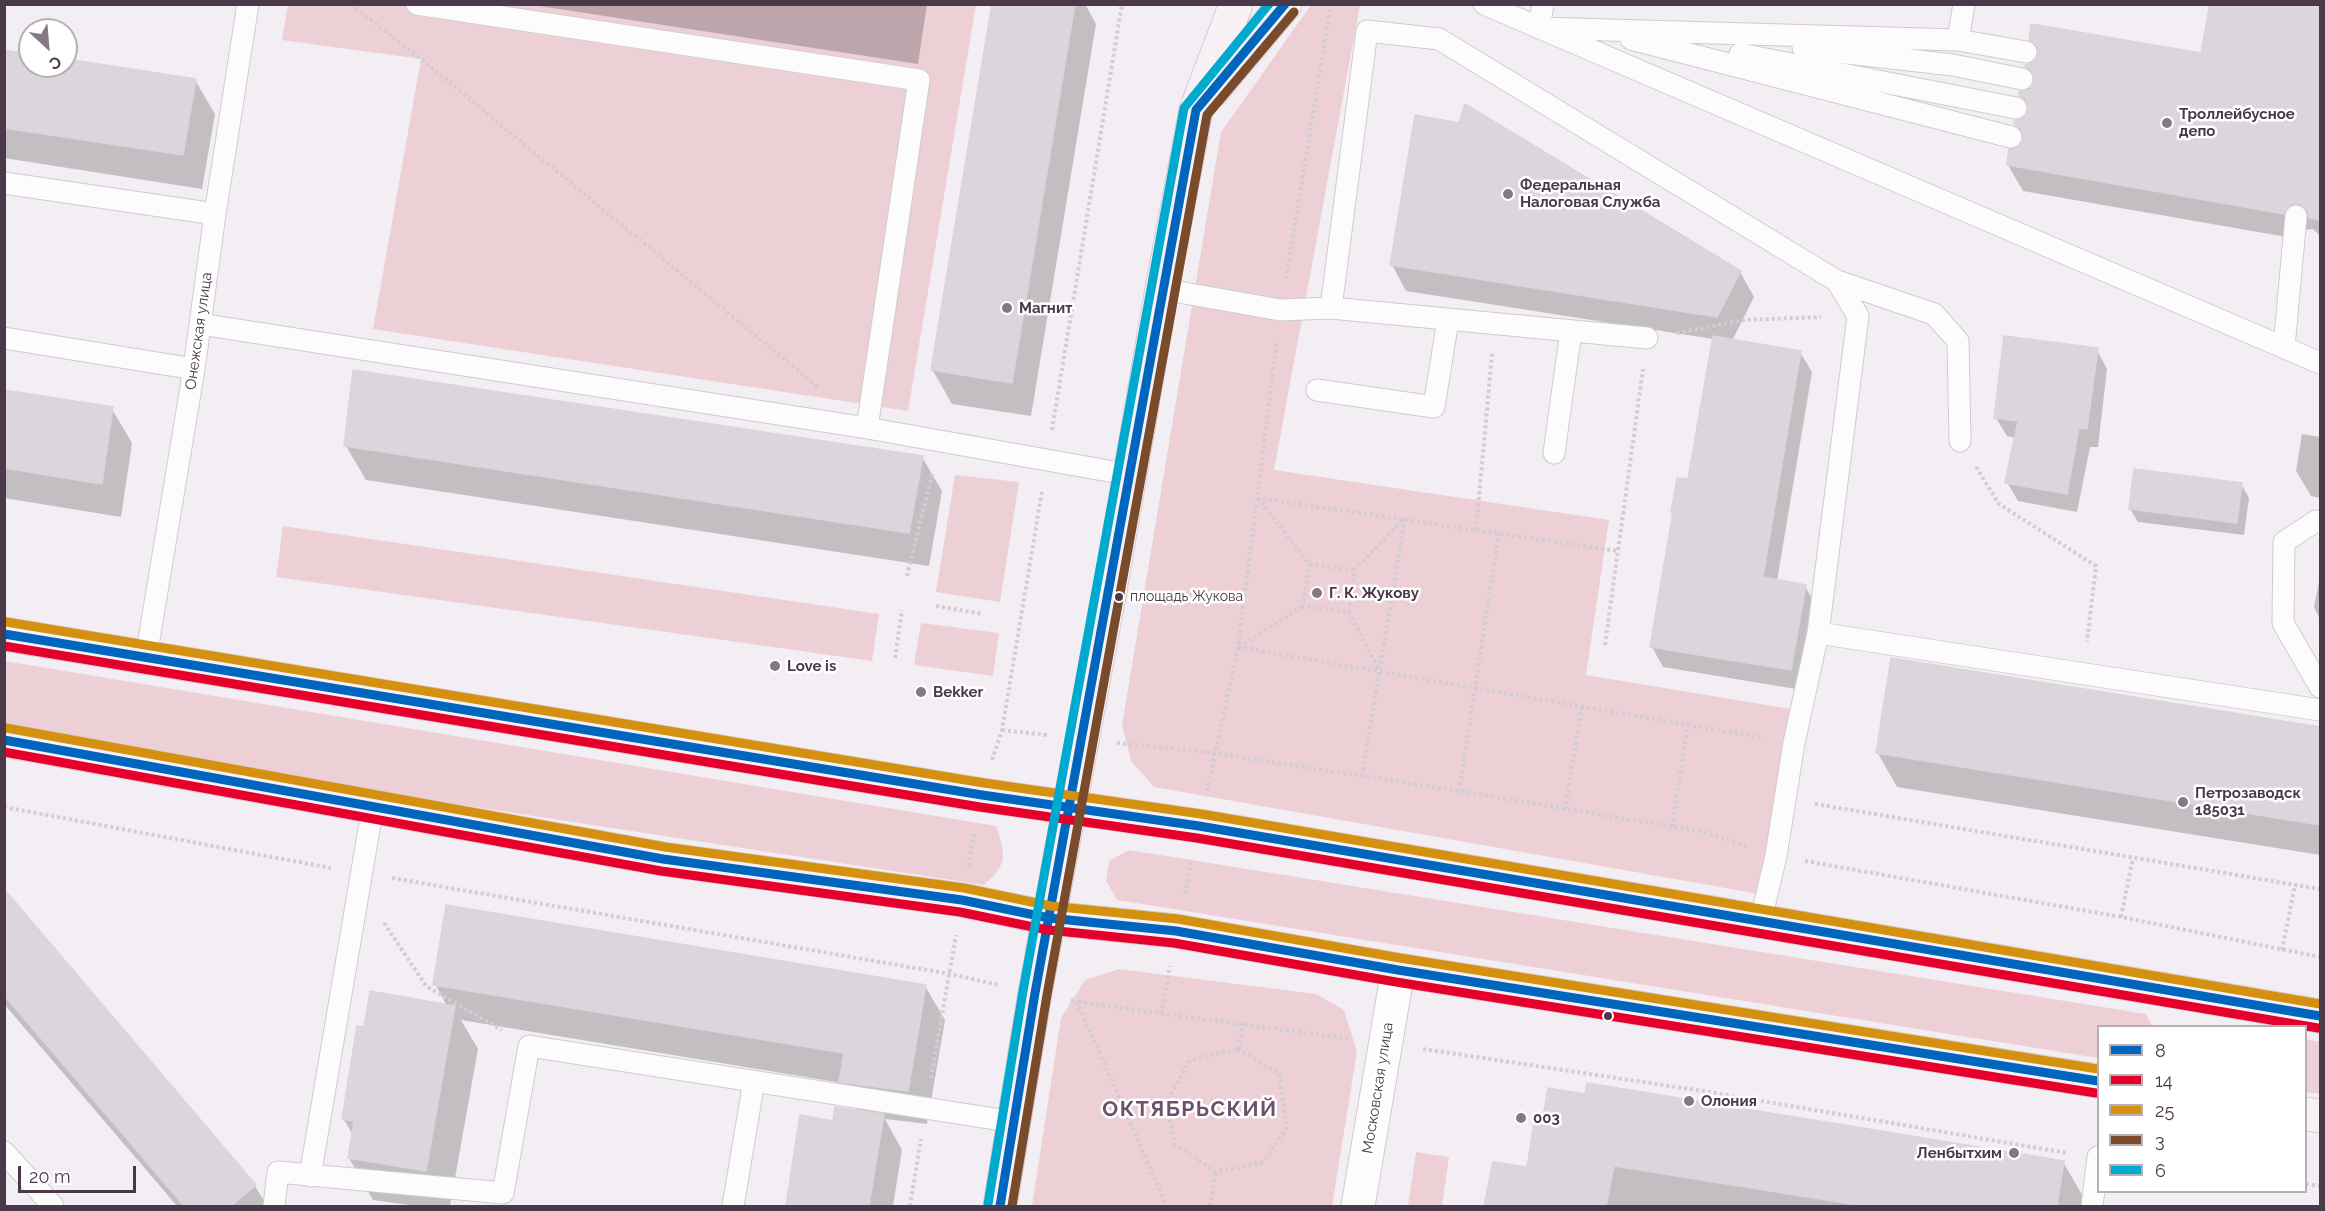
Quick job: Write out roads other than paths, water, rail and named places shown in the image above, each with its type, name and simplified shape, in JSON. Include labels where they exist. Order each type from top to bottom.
[{"type":"main road","points":[[1000,1206],[1035,993],[1083,740],[1162,289],[1196,110],[1236,4]]},
{"type":"main road","points":[[1196,110],[1285,4]]},
{"type":"main road","points":[[4,634],[981,795],[1199,826],[1760,923],[2212,1013],[2320,1016]]},
{"type":"main road","points":[[4,740],[663,859],[962,900],[1049,918],[1176,931],[1398,970],[2097,1081]]},
{"type":"street","name":"Московская улица","points":[[1358,1206],[1398,970]]},
{"type":"lane","name":"Онежская улица","points":[[146,657],[194,369],[215,214],[248,4]]},
{"type":"lane","points":[[417,4],[919,80],[867,428]]},
{"type":"lane","points":[[1484,4],[2320,363]]},
{"type":"lane","points":[[1539,28],[1543,4]]},
{"type":"lane","points":[[1958,40],[1964,4]]},
{"type":"lane","points":[[1539,28],[1958,40],[2026,52]]},
{"type":"lane","points":[[1595,30],[2011,137]]},
{"type":"lane","points":[[1332,308],[1367,31],[1439,39],[1837,281],[1934,314],[1958,341],[1960,441]]},
{"type":"lane","points":[[1623,31],[2016,108]]},
{"type":"lane","points":[[1666,32],[1953,66],[2022,79]]},
{"type":"lane","points":[[4,183],[215,214]]},
{"type":"lane","points":[[2283,347],[2296,216]]},
{"type":"lane","points":[[1760,923],[1776,856],[1794,743],[1818,633],[1858,316],[1837,281]]},
{"type":"lane","points":[[1162,289],[1280,310],[1332,308],[1647,338]]},
{"type":"lane","points":[[1317,390],[1434,407],[1448,320]]},
{"type":"lane","points":[[200,324],[867,428],[1131,475]]},
{"type":"lane","points":[[1554,453],[1571,331]]},
{"type":"lane","points":[[4,338],[194,369]]},
{"type":"lane","points":[[2320,522],[2316,521],[2284,542],[2283,623],[2320,687]]},
{"type":"lane","points":[[1818,633],[2320,710]]},
{"type":"lane","points":[[310,1176],[373,806]]},
{"type":"lane","points":[[274,1206],[278,1172],[503,1193],[529,1046],[1014,1122]]},
{"type":"lane","points":[[733,1206],[754,1081]]},
{"type":"lane","points":[[4,1152],[53,1206]]},
{"type":"lane","points":[[2091,1206],[2097,1164]]},
{"type":"place","name":"Троллейбусное депо","points":[[2167,123]]},
{"type":"place","name":"Федеральная Налоговая Служба","points":[[1508,194]]},
{"type":"place","name":"Магнит","points":[[1007,308]]},
{"type":"place","name":"Г. К. Жукову","points":[[1317,593]]},
{"type":"place","name":"площадь Жукова","points":[[1119,597]]},
{"type":"place","name":"Love is","points":[[775,666]]},
{"type":"place","name":"Bekker","points":[[921,692]]},
{"type":"place","name":"Петрозаводск 185031","points":[[2183,802]]},
{"type":"place","name":"Олония","points":[[1689,1101]]},
{"type":"place","name":"003","points":[[1521,1118]]},
{"type":"place","name":"Ленбытхим","points":[[2014,1153]]},
{"type":"district","name":"ОКТЯБРЬСКИЙ","points":[[1190,1110]]}]
